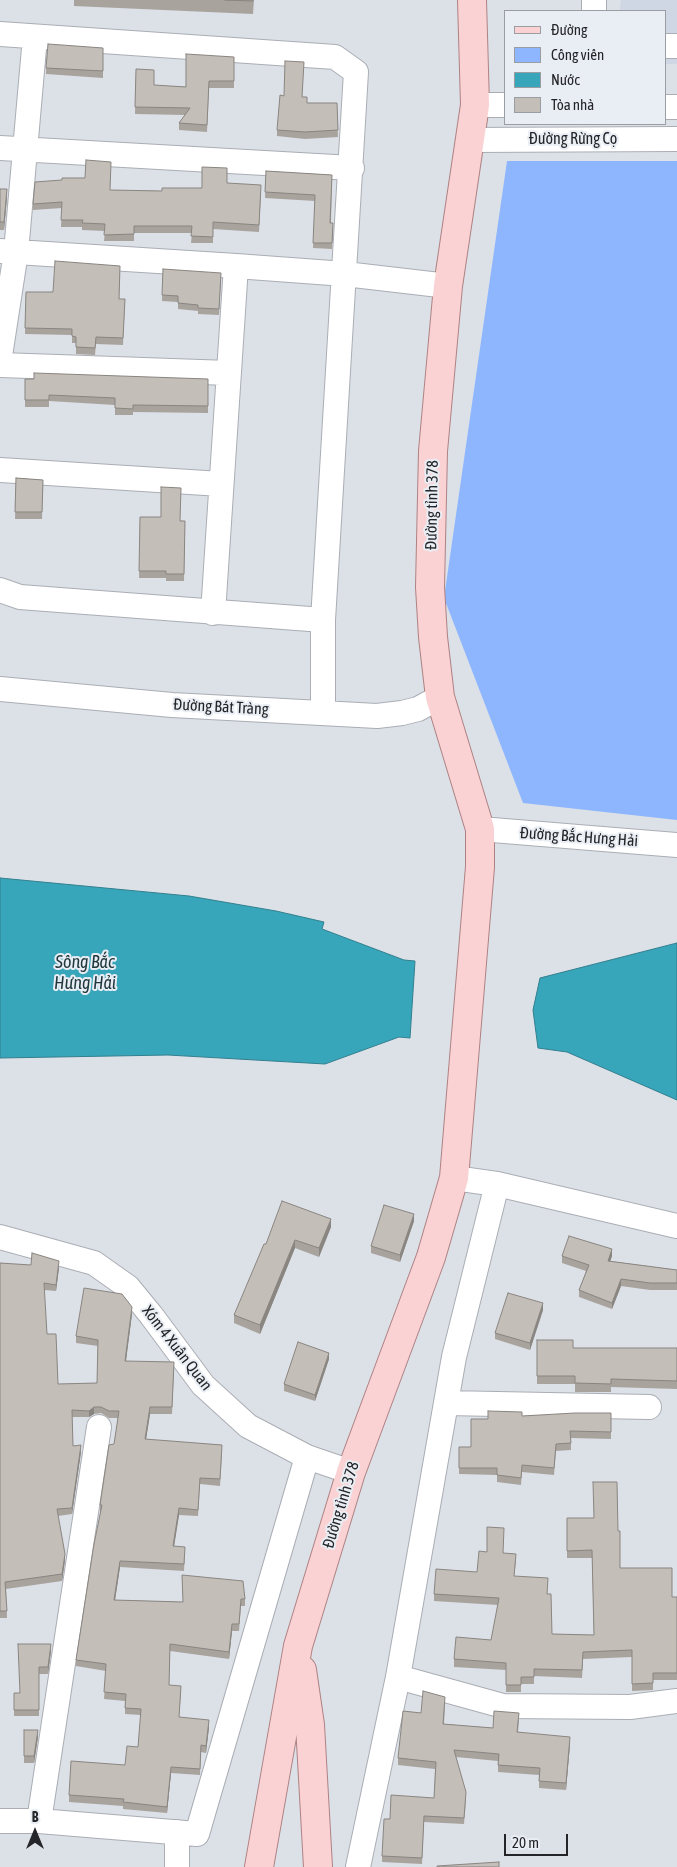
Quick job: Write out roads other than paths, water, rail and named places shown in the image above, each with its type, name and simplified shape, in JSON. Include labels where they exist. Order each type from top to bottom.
[{"type":"main road","name":"Đường tỉnh 378","points":[[260,1867],[298,1646],[351,1472],[431,1257],[455,1166],[480,867],[480,829],[440,697],[433,637],[430,587],[433,451],[448,286],[475,105],[473,1]]},
{"type":"main road","points":[[298,1646],[310,1725],[318,1867]]},
{"type":"street","points":[[0,34],[335,57],[356,72],[352,168],[323,620],[323,713]]},
{"type":"street","points":[[0,356],[8,252],[25,150],[35,36]]},
{"type":"street","points":[[475,105],[504,105]]},
{"type":"street","name":"Đường Rừng Cọ","points":[[470,140],[677,139]]},
{"type":"street","points":[[0,148],[352,168]]},
{"type":"street","points":[[8,252],[345,274],[448,286]]},
{"type":"street","points":[[213,613],[236,266]]},
{"type":"street","points":[[0,365],[229,373]]},
{"type":"street","points":[[0,470],[222,484]]},
{"type":"street","points":[[0,590],[20,597],[323,620]]},
{"type":"street","name":"Đường Bát Tràng","points":[[0,689],[172,705],[377,716],[418,709],[440,697]]},
{"type":"street","name":"Đường Bắc Hưng Hải","points":[[480,829],[677,844]]},
{"type":"street","points":[[455,1166],[497,1184],[677,1226]]},
{"type":"street","points":[[358,1867],[398,1677],[454,1357],[497,1184]]},
{"type":"street","name":"Xóm 4 Xuân Quan","points":[[0,1237],[94,1262],[128,1287],[203,1385],[248,1426],[308,1456],[351,1472]]},
{"type":"street","points":[[446,1403],[649,1407]]},
{"type":"street","points":[[39,1821],[99,1427]]},
{"type":"street","points":[[0,1821],[39,1821],[197,1834],[308,1456]]},
{"type":"street","points":[[398,1677],[503,1706],[630,1707],[677,1701]]},
{"type":"street","points":[[177,1832],[177,1867]]},
{"type":"water","name":"Sông Bắc Hưng Hải","points":[[0,878],[189,896],[276,911],[324,922],[322,929],[404,960],[415,961],[410,1038],[399,1037],[325,1064],[168,1055],[0,1058]]},
{"type":"water","points":[[677,943],[677,1100],[567,1052],[538,1048],[533,1010],[540,978]]}]
